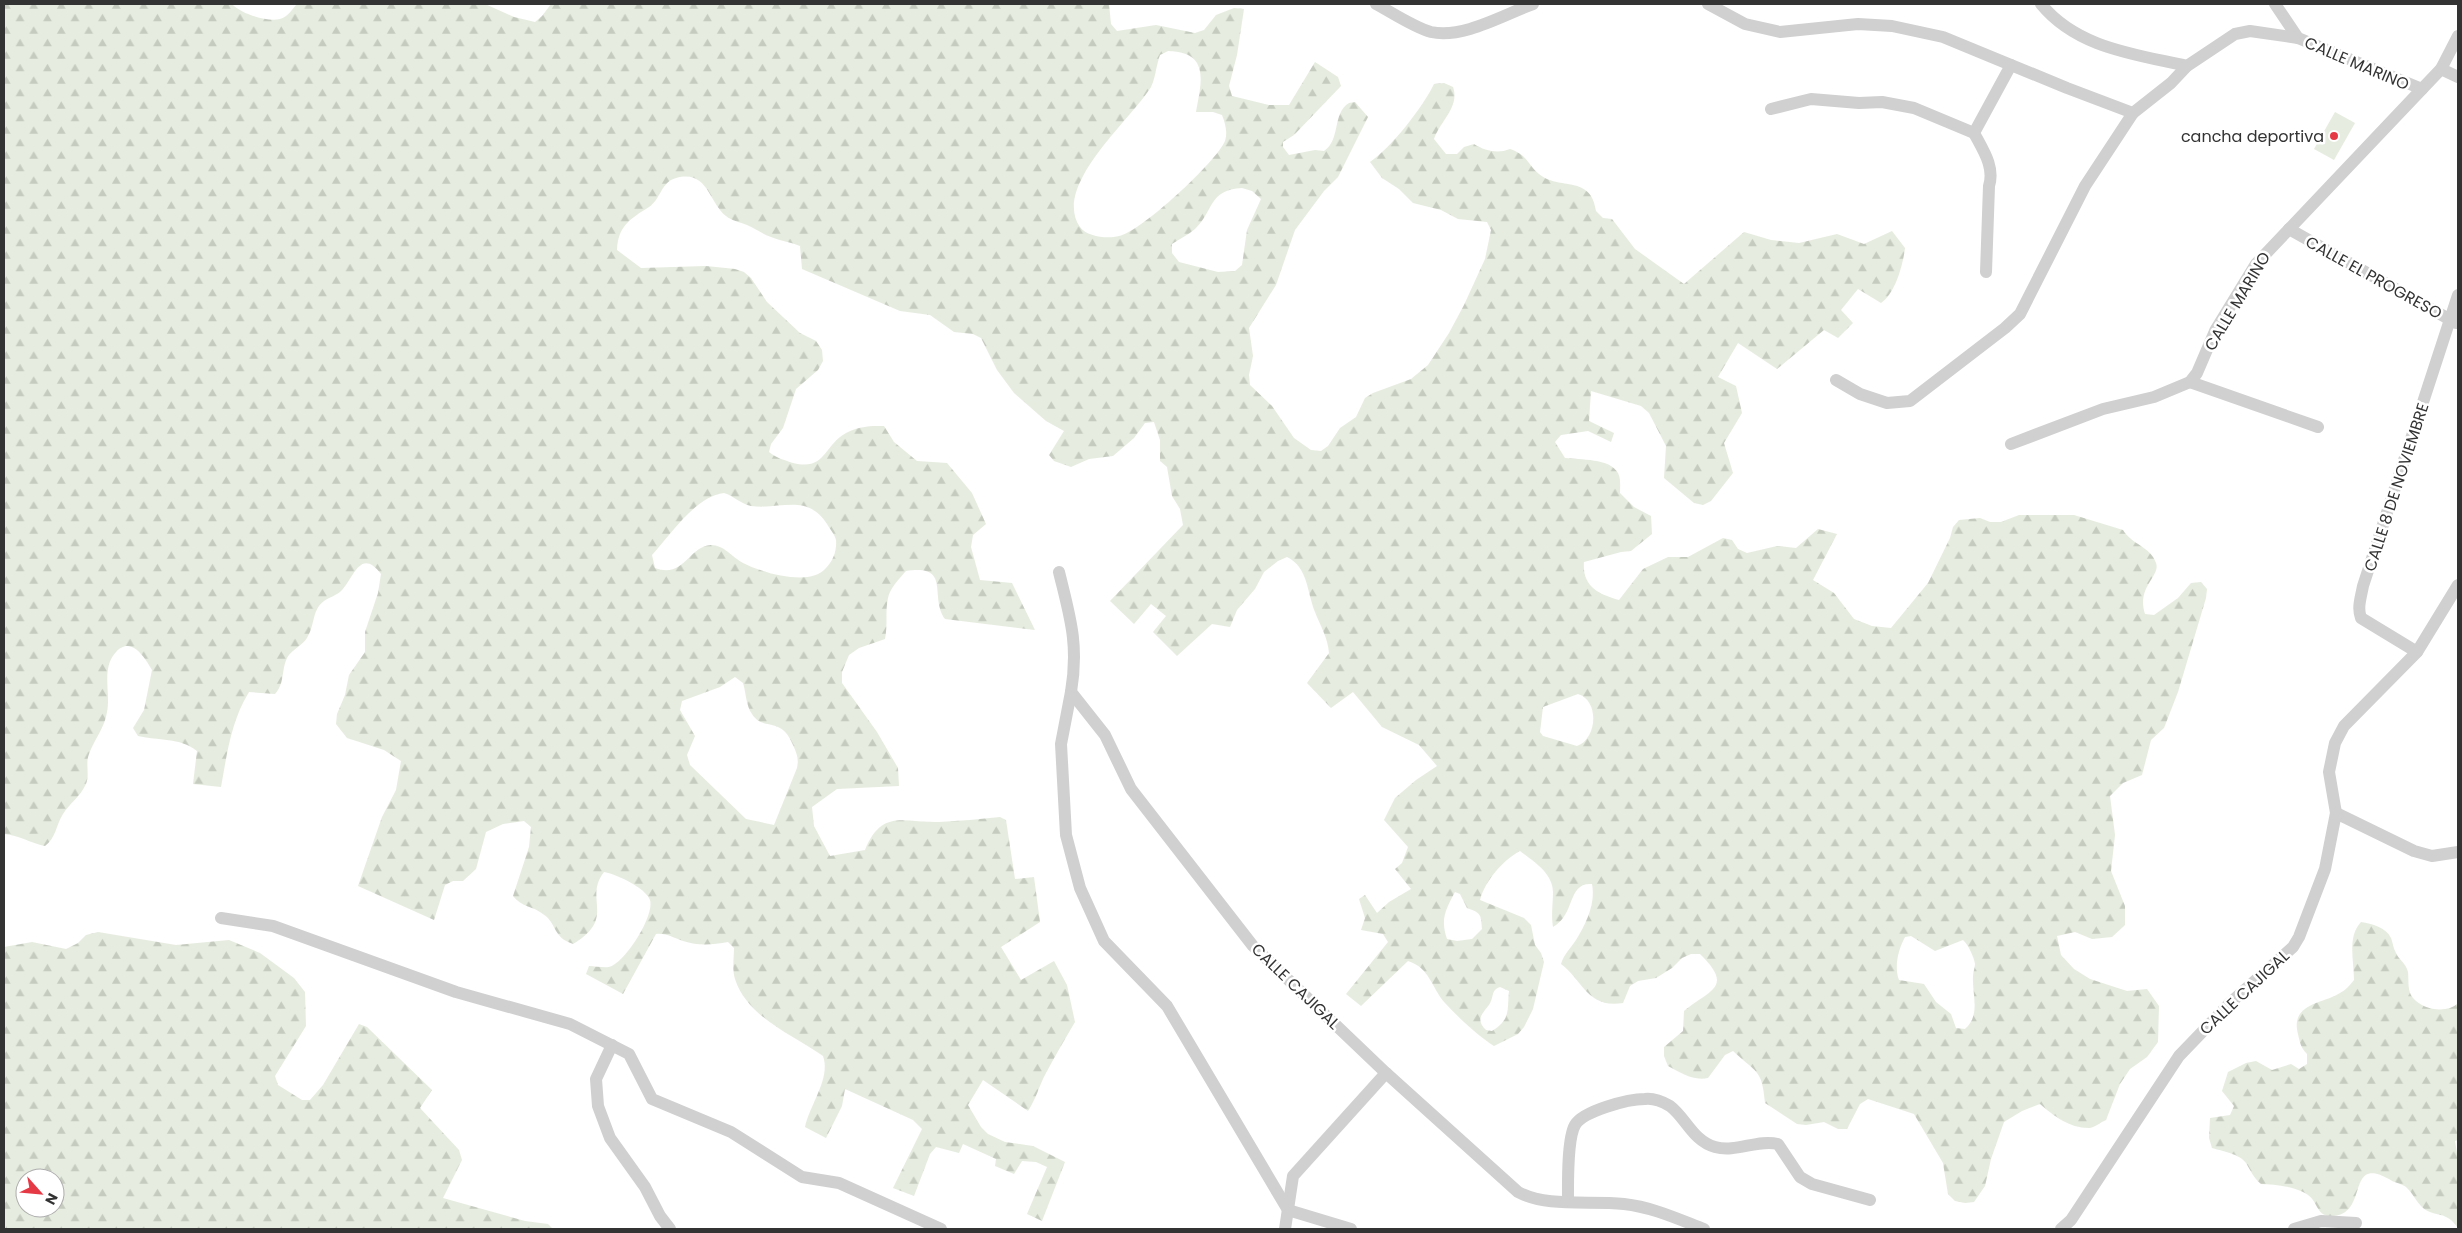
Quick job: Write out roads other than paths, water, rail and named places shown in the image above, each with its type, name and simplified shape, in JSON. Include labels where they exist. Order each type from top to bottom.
[{"type":"street","points":[[1376,4],[1430,32],[1448,33],[1467,30],[1533,4]]},
{"type":"street","points":[[1708,4],[1745,24],[1780,32],[1858,24],[1892,26],[1943,37],[2133,113]]},
{"type":"street","points":[[2041,4],[2052,17],[2104,47],[2187,66]]},
{"type":"street","name":"CALLE MARINO","points":[[2275,4],[2298,38],[2422,90]]},
{"type":"street","points":[[1836,380],[1860,394],[1886,403],[1910,401],[2005,328],[2020,314],[2085,186],[2133,113],[2171,83],[2187,66],[2242,31],[2298,38]]},
{"type":"street","name":"CALLE MARINO","points":[[2190,382],[2197,373],[2215,331],[2256,264],[2422,90],[2441,68],[2458,36]]},
{"type":"street","points":[[1974,133],[2010,65]]},
{"type":"street","points":[[2441,68],[2458,78]]},
{"type":"street","points":[[1770,109],[1810,98],[1859,103],[1882,102],[1914,108],[1974,133],[1990,165],[1992,177],[1989,186],[1986,272]]},
{"type":"street","name":"CALLE EL PROGRESO","points":[[2289,229],[2454,322]]},
{"type":"street","name":"CALLE 8 DE NOVIEMBRE","points":[[2417,652],[2361,618],[2359,604],[2363,586],[2454,322],[2458,295]]},
{"type":"street","points":[[2011,444],[2103,409],[2154,397],[2190,382],[2318,427]]},
{"type":"street","points":[[1059,572],[1075,639],[1075,667],[1061,744],[1066,835],[1080,888],[1104,941],[1167,1006],[1288,1210],[1352,1229]]},
{"type":"street","name":"CALLE CAJIGAL","points":[[2061,1229],[2071,1220],[2179,1056],[2230,1002],[2292,947],[2299,937],[2325,869],[2336,813],[2329,772],[2335,743],[2344,726],[2417,652],[2458,585]]},
{"type":"street","name":"CALLE CAJIGAL","points":[[1071,692],[1104,736],[1131,789],[1253,946],[1386,1073],[1518,1192],[1532,1200],[1625,1204],[1662,1212],[1680,1225],[1704,1229]]},
{"type":"street","points":[[2336,813],[2414,851],[2432,856],[2458,852]]},
{"type":"street","points":[[221,918],[273,926],[456,992],[570,1024],[629,1054],[652,1099],[731,1132],[802,1178],[839,1183],[941,1229]]},
{"type":"street","points":[[612,1046],[596,1078],[598,1106],[610,1138],[645,1187],[660,1216],[670,1229]]},
{"type":"street","points":[[1285,1229],[1293,1176],[1386,1073]]},
{"type":"street","points":[[1568,1201],[1569,1160],[1574,1126],[1580,1119],[1595,1111],[1645,1098],[1656,1100],[1670,1107],[1695,1135],[1713,1147],[1731,1149],[1749,1144],[1778,1144],[1800,1177],[1812,1184],[1870,1200]]},
{"type":"street","points":[[2294,1229],[2322,1221],[2356,1223]]},
{"type":"place","name":"cancha deportiva","points":[[2334,136]]}]
